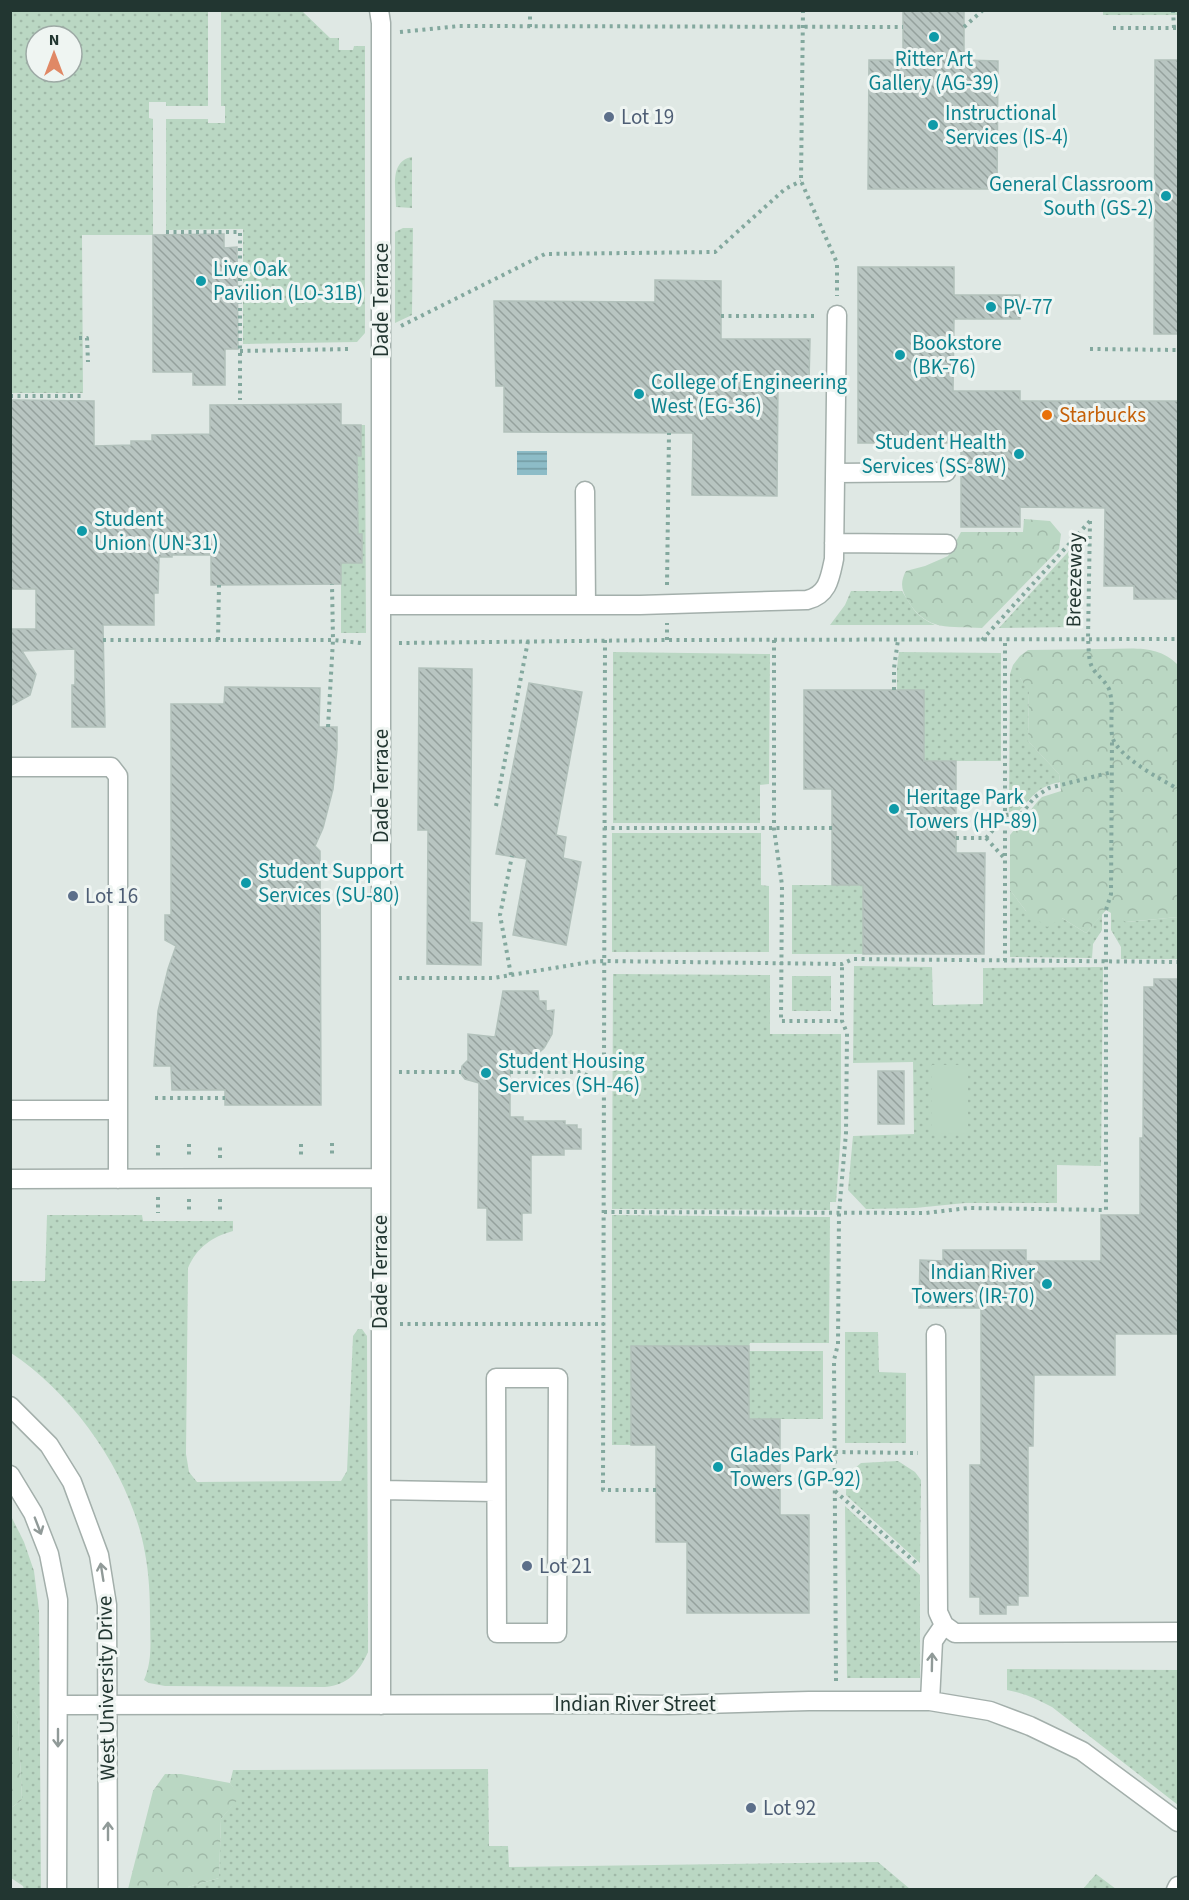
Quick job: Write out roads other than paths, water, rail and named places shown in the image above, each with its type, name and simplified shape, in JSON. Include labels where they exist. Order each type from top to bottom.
[{"type":"street","name":"Dade Terrace","points":[[379,10],[381,23],[381,1705]]},
{"type":"street","points":[[381,605],[667,604],[817,598],[822,594],[831,573],[834,543],[837,315]]},
{"type":"street","points":[[836,473],[946,472]]},
{"type":"street","points":[[585,491],[586,605]]},
{"type":"street","points":[[834,543],[947,544]]},
{"type":"street","points":[[10,766],[111,767],[118,776],[118,1179]]},
{"type":"street","points":[[10,1110],[118,1110]]},
{"type":"street","points":[[10,1179],[381,1178]]},
{"type":"street","points":[[936,1334],[938,1612],[944,1625],[955,1633],[1179,1632]]},
{"type":"street","points":[[496,1378],[558,1378],[557,1634],[497,1633],[495,1492],[496,1378]]},
{"type":"street","name":"West University Drive","points":[[10,1406],[49,1445],[72,1482],[99,1555],[107,1605],[108,1890]]},
{"type":"street","points":[[10,1475],[33,1513],[49,1554],[58,1599],[57,1890]]},
{"type":"street","points":[[381,1490],[495,1492]]},
{"type":"street","points":[[930,1701],[933,1641],[944,1625]]},
{"type":"street","name":"Indian River Street","points":[[58,1705],[669,1705],[930,1701],[990,1710],[1082,1751],[1179,1822]]},
{"type":"water","points":[[517,451],[547,451],[547,475],[517,475]]},
{"type":"place","name":"Ritter Art Gallery (AG-39)","points":[[934,37]]},
{"type":"place","name":"Lot 19","points":[[609,117]]},
{"type":"place","name":"Instructional Services (IS-4)","points":[[933,125]]},
{"type":"place","name":"General Classroom South (GS-2)","points":[[1166,196]]},
{"type":"place","name":"Live Oak Pavilion (LO-31B)","points":[[201,281]]},
{"type":"place","name":"PV-77","points":[[991,307]]},
{"type":"place","name":"Bookstore (BK-76)","points":[[900,355]]},
{"type":"place","name":"College of Engineering West (EG-36)","points":[[639,394]]},
{"type":"place","name":"Starbucks","points":[[1047,415]]},
{"type":"place","name":"Student Health Services (SS-8W)","points":[[1019,454]]},
{"type":"place","name":"Student Union (UN-31)","points":[[82,531]]},
{"type":"place","name":"Heritage Park Towers (HP-89)","points":[[894,809]]},
{"type":"place","name":"Student Support Services (SU-80)","points":[[246,883]]},
{"type":"place","name":"Lot 16","points":[[73,896]]},
{"type":"place","name":"Student Housing Services (SH-46)","points":[[486,1073]]},
{"type":"place","name":"Indian River Towers (IR-70)","points":[[1047,1284]]},
{"type":"place","name":"Glades Park Towers (GP-92)","points":[[718,1467]]},
{"type":"place","name":"Lot 21","points":[[527,1566]]},
{"type":"place","name":"Lot 92","points":[[751,1808]]}]
